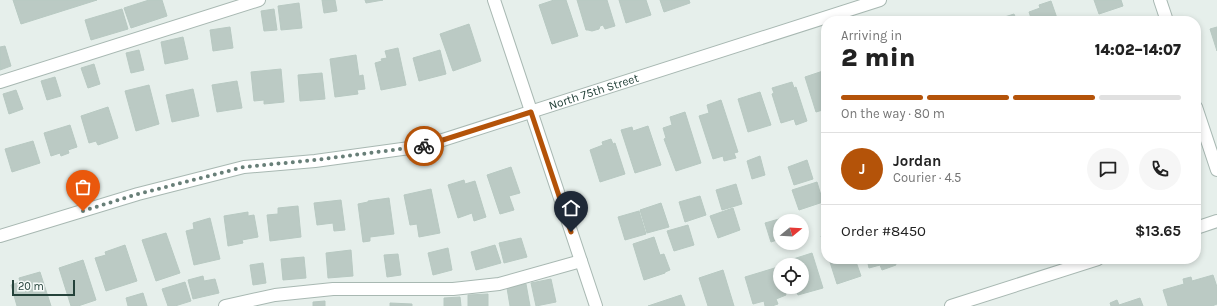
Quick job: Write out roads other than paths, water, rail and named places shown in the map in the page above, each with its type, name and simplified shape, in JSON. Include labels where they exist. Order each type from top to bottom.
[{"type":"street","points":[[0,82],[259,0]]},
{"type":"street","points":[[494,0],[596,306]]},
{"type":"street","name":"North 75th Street","points":[[830,16],[880,0]]},
{"type":"street","points":[[1160,0],[1165,16]]},
{"type":"street","name":"North 75th Street","points":[[0,236],[138,194],[244,167],[315,160],[424,146],[821,19]]},
{"type":"street","points":[[1201,122],[1217,170]]},
{"type":"street","points":[[1201,226],[1217,221]]},
{"type":"street","points":[[225,306],[275,295],[332,289],[461,288],[499,284],[581,261]]},
{"type":"street","points":[[951,306],[1082,264]]}]
